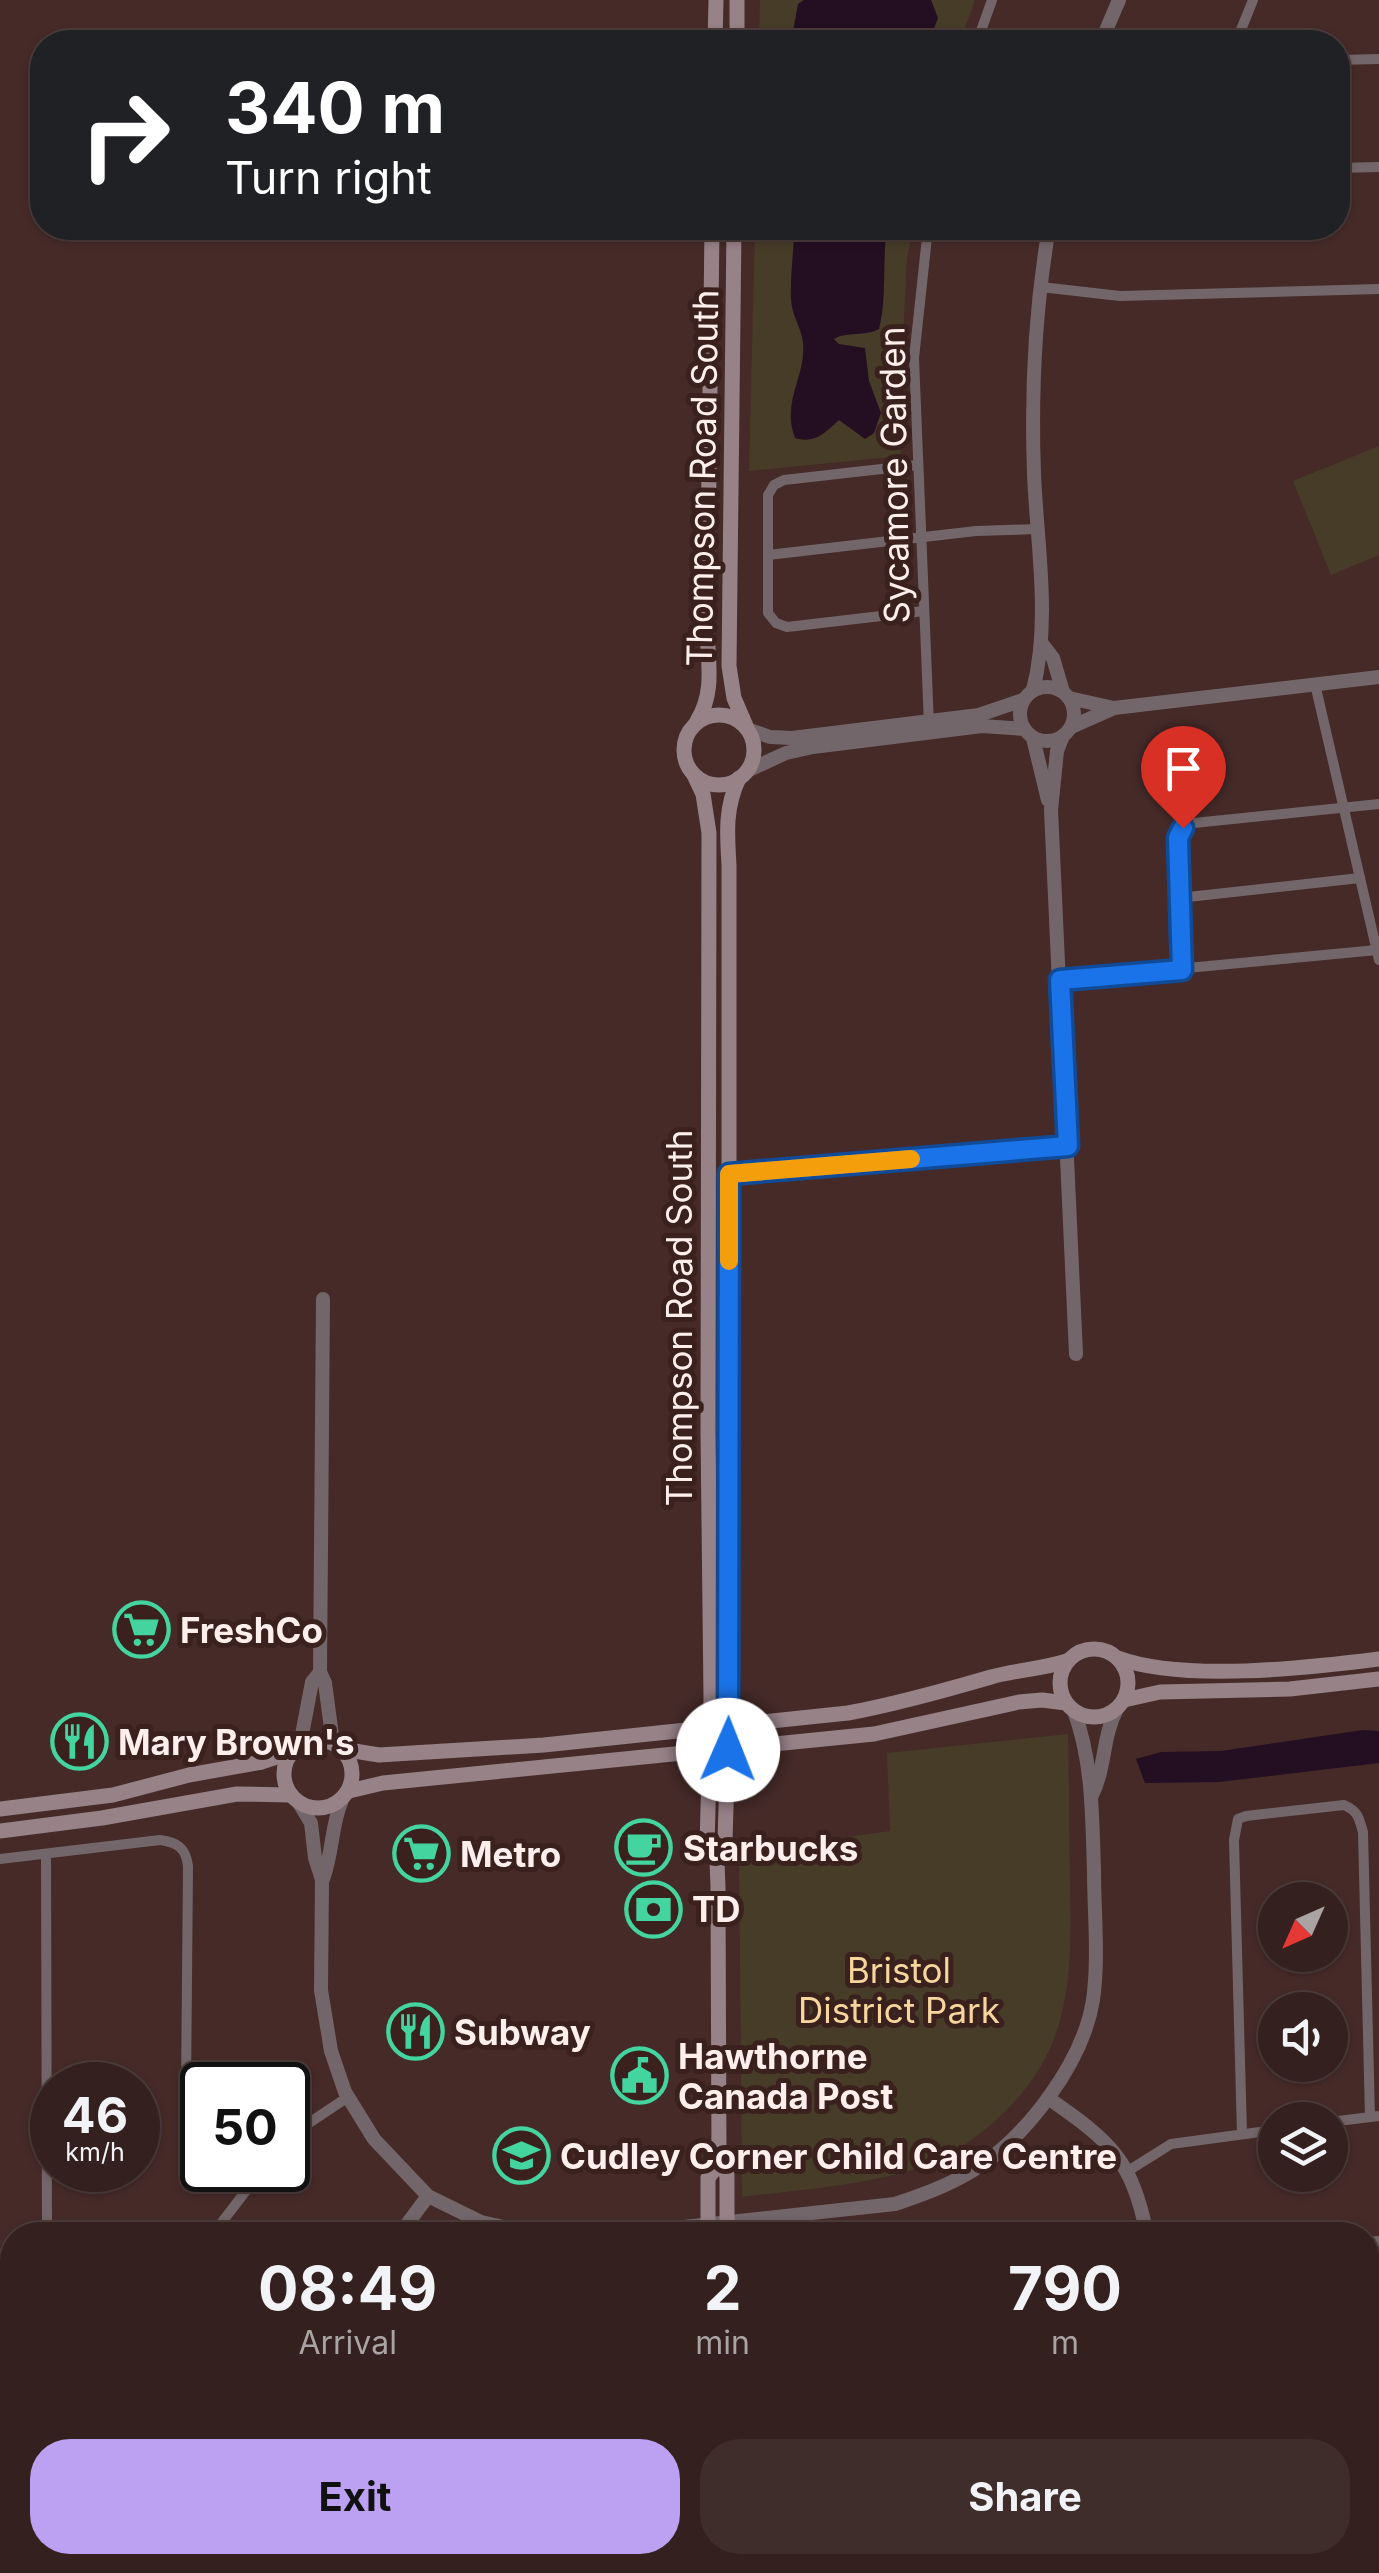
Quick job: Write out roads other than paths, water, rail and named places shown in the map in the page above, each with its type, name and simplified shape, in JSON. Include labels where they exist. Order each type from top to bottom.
[{"type":"main road","points":[[715,30],[716,0]]},
{"type":"main road","points":[[737,0],[737,30]]},
{"type":"main road","name":"Thompson Road South","points":[[698,721],[710,686],[706,630],[712,240]]},
{"type":"main road","name":"Thompson Road South","points":[[734,240],[729,666],[730,685],[748,728]]},
{"type":"main road","points":[[715,716],[748,728],[754,751],[743,774],[716,784],[694,774],[683,754],[688,730],[698,721],[715,716]]},
{"type":"main road","name":"Thompson Road South","points":[[694,774],[703,794],[709,833],[707,1845],[716,1861]]},
{"type":"main road","name":"Thompson Road South","points":[[728,2222],[727,2174],[719,2163],[716,1861],[725,1841],[728,1750],[726,812],[743,774]]},
{"type":"main road","points":[[0,1808],[114,1794],[262,1762],[322,1740],[379,1755],[544,1746],[890,1706],[994,1676],[1067,1661],[1086,1649],[1108,1651],[1118,1658],[1158,1669],[1285,1668],[1379,1659]]},
{"type":"main road","points":[[1118,1658],[1128,1678],[1120,1704]]},
{"type":"main road","points":[[1067,1661],[1059,1682],[1070,1707]]},
{"type":"main road","points":[[0,1831],[238,1794],[295,1798],[320,1808],[382,1783],[874,1734],[1030,1700],[1070,1707],[1096,1717],[1120,1704],[1160,1692],[1290,1688],[1379,1679]]},
{"type":"main road","points":[[338,1746],[353,1769],[345,1796]]},
{"type":"main road","points":[[295,1798],[284,1773],[296,1748]]},
{"type":"main road","name":"Thompson Road South","points":[[708,2222],[708,2178],[719,2163]]},
{"type":"street","points":[[981,30],[992,0]]},
{"type":"street","points":[[1106,30],[1119,0]]},
{"type":"street","points":[[1241,30],[1253,0]]},
{"type":"street","points":[[1350,60],[1379,59]]},
{"type":"street","points":[[1350,168],[1379,167]]},
{"type":"street","name":"Sycamore Garden","points":[[927,240],[914,358],[929,728]]},
{"type":"street","points":[[1047,240],[1034,397],[1043,645],[1019,715],[1051,810]]},
{"type":"street","points":[[1041,287],[1120,296],[1379,289]]},
{"type":"street","points":[[917,465],[784,480],[774,485],[768,495],[768,613],[776,623],[787,627],[924,611]]},
{"type":"street","points":[[768,555],[1038,528]]},
{"type":"street","points":[[1043,645],[1074,712],[1057,751],[1051,810],[1076,1354]]},
{"type":"street","points":[[748,728],[784,738],[982,726],[1028,734],[1048,742],[1114,708],[1379,678]]},
{"type":"street","points":[[1060,980],[1378,955],[1315,684]]},
{"type":"street","points":[[743,774],[786,753],[929,728],[978,715],[1048,687],[1114,708]]},
{"type":"street","points":[[1182,970],[1178,838],[1183,828],[1194,823],[1379,804]]},
{"type":"street","points":[[1179,898],[1360,878]]},
{"type":"street","points":[[729,1174],[1068,1146]]},
{"type":"street","points":[[323,1299],[320,1672],[338,1746]]},
{"type":"street","points":[[296,1748],[312,1682],[320,1672]]},
{"type":"street","points":[[1092,1795],[1102,1775],[1109,1723],[1120,1704]]},
{"type":"street","points":[[770,2222],[894,2204],[939,2189],[975,2169],[1012,2138],[1048,2098],[1084,2036],[1096,1966],[1092,1795],[1084,1744],[1070,1707]]},
{"type":"street","points":[[322,1880],[330,1859],[336,1812],[345,1796]]},
{"type":"street","points":[[295,1798],[311,1823],[322,1880],[321,1990],[331,2051],[348,2097],[374,2139],[428,2196],[481,2222]]},
{"type":"street","points":[[1242,2134],[1234,1840],[1238,1819],[1344,1805],[1355,1810],[1363,1832],[1374,2117],[1348,2120]]},
{"type":"street","points":[[0,1859],[160,1840],[178,1844],[188,1866],[186,2062]]},
{"type":"street","points":[[46,1854],[47,2222]]},
{"type":"street","points":[[310,2122],[348,2097]]},
{"type":"street","points":[[1048,2098],[1091,2128],[1128,2171],[1140,2196],[1145,2222]]},
{"type":"street","points":[[1128,2171],[1172,2144],[1258,2132]]},
{"type":"street","points":[[221,2222],[243,2192]]},
{"type":"street","points":[[409,2222],[428,2196]]},
{"type":"place","name":"FreshCo","points":[[141,1630]]},
{"type":"place","name":"Mary Brown's","points":[[79,1742]]},
{"type":"place","name":"Starbucks","points":[[644,1848]]},
{"type":"place","name":"Metro","points":[[421,1854]]},
{"type":"place","name":"TD","points":[[653,1909]]},
{"type":"place","name":"Subway","points":[[415,2032]]},
{"type":"place","name":"Hawthorne Canada Post","points":[[639,2076]]},
{"type":"place","name":"Cudley Corner Child Care Centre","points":[[521,2156]]},
{"type":"park label","name":"Bristol District Park","points":[[899,1990]]}]
